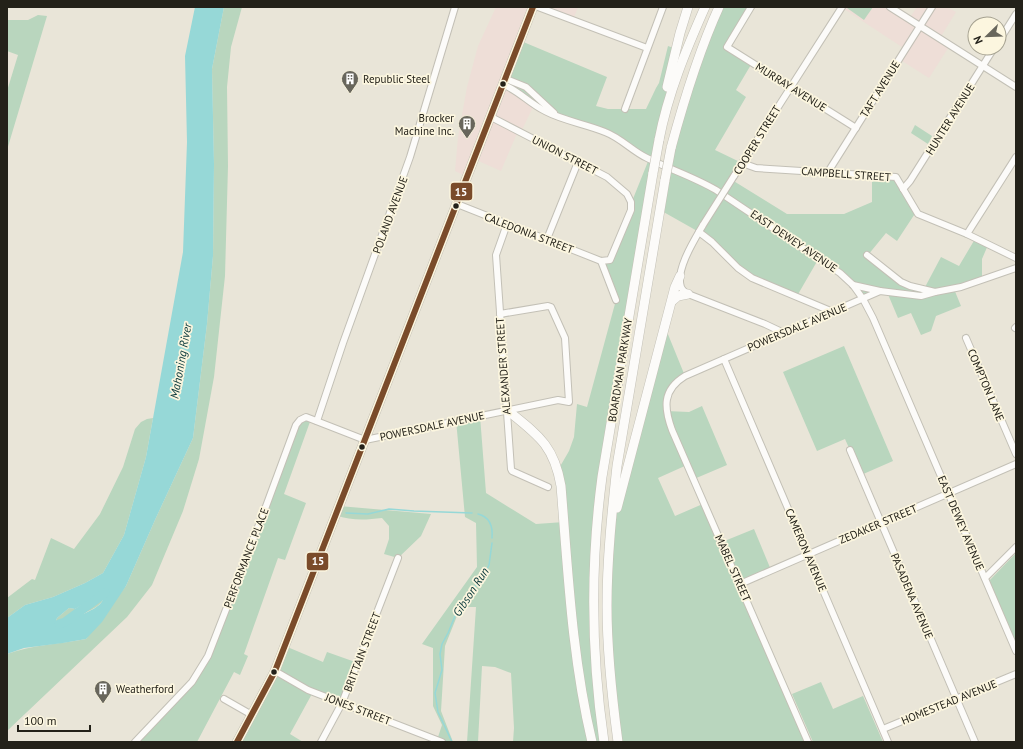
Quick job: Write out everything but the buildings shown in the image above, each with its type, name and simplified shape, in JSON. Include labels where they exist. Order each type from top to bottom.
[{"type":"highway","points":[[660,136],[668,81],[688,7]]},
{"type":"highway","name":"BOARDMAN PARKWAY","points":[[604,742],[595,672],[593,621],[593,584],[602,477],[660,136],[675,80],[705,7]]},
{"type":"highway","name":"BOARDMAN PARKWAY","points":[[618,742],[610,675],[607,600],[617,466],[671,148],[688,86],[703,43],[719,7]]},
{"type":"highway","points":[[610,545],[616,510],[680,276]]},
{"type":"highway","points":[[672,301],[678,296],[688,294]]},
{"type":"highway","points":[[507,410],[532,430],[545,443],[555,460],[561,486],[572,615],[581,686],[592,742]]},
{"type":"main road","points":[[237,742],[276,671],[533,7]]},
{"type":"street","name":"POLAND AVENUE","points":[[317,421],[343,343],[410,157],[455,7]]},
{"type":"street","points":[[538,7],[647,48]]},
{"type":"street","points":[[625,109],[663,7]]},
{"type":"street","name":"MURRAY AVENUE","points":[[751,7],[726,47],[856,128]]},
{"type":"street","name":"COOPER STREET","points":[[680,276],[691,247],[703,225],[842,7]]},
{"type":"street","points":[[890,7],[1016,87]]},
{"type":"street","name":"TAFT AVENUE","points":[[828,172],[932,7]]},
{"type":"street","points":[[1007,28],[1016,14]]},
{"type":"street","name":"HUNTER AVENUE","points":[[903,189],[910,181],[989,56]]},
{"type":"street","points":[[505,82],[526,87],[557,116]]},
{"type":"street","name":"EAST DEWEY AVENUE","points":[[505,82],[541,109],[557,116],[606,132],[623,141],[646,158],[716,190],[832,267],[853,285],[863,299],[873,318],[1016,651]]},
{"type":"street","name":"UNION STREET","points":[[491,117],[609,178],[627,194],[632,202],[631,210],[612,258],[608,261],[601,261]]},
{"type":"street","points":[[967,234],[1016,157]]},
{"type":"street","points":[[546,240],[578,162]]},
{"type":"street","name":"CAMPBELL STREET","points":[[742,163],[756,168],[896,177],[918,214],[967,234],[1016,258]]},
{"type":"street","name":"CALEDONIA STREET","points":[[456,204],[601,261]]},
{"type":"street","name":"ALEXANDER STREET","points":[[507,224],[496,256],[511,470],[548,486]]},
{"type":"street","points":[[699,232],[712,242],[738,268],[752,278],[833,312]]},
{"type":"street","points":[[867,255],[901,282],[910,286],[935,292]]},
{"type":"street","points":[[601,261],[616,300]]},
{"type":"street","points":[[853,285],[880,291],[921,296],[960,287],[1016,268]]},
{"type":"street","points":[[680,276],[681,287],[688,294],[784,333]]},
{"type":"street","name":"POWERSDALE AVENUE","points":[[668,394],[676,382],[685,376],[880,291]]},
{"type":"street","name":"POWERSDALE AVENUE","points":[[365,440],[558,400],[569,402],[565,338],[551,307],[548,306],[500,314]]},
{"type":"street","name":"COMPTON LANE","points":[[966,338],[1016,454]]},
{"type":"street","name":"CAMERON AVENUE","points":[[724,359],[888,742]]},
{"type":"street","name":"MABEL STREET","points":[[668,394],[666,411],[670,425],[808,742]]},
{"type":"street","name":"PERFORMANCE PLACE","points":[[135,742],[185,690],[204,665],[221,625],[296,425],[306,417],[365,440]]},
{"type":"street","name":"PASADENA AVENUE","points":[[850,450],[975,742]]},
{"type":"street","name":"ZEDAKER STREET","points":[[740,584],[1016,464]]},
{"type":"street","points":[[985,578],[1016,547]]},
{"type":"street","name":"BRITTAIN STREET","points":[[321,742],[342,703],[398,558]]},
{"type":"street","name":"JONES STREET","points":[[276,671],[308,690],[442,742]]},
{"type":"street","name":"HOMESTEAD AVENUE","points":[[883,729],[1016,674]]},
{"type":"street","points":[[224,700],[252,715]]},
{"type":"shaded area","points":[[496,7],[533,7],[504,84],[534,105],[521,132],[518,131],[501,171],[474,159],[467,177],[455,171],[458,137],[467,87],[478,46]]},
{"type":"shaded area","points":[[538,7],[578,7],[573,20]]},
{"type":"shaded area","points":[[841,7],[890,7],[909,19],[917,7],[947,7],[956,12],[940,38],[950,45],[929,78],[899,59],[905,49]]},
{"type":"green space","points":[[224,7],[242,7],[231,47],[227,87],[228,166],[225,276],[214,377],[199,459],[183,511],[152,585],[127,617],[7,731],[7,654],[36,647],[86,639],[126,586],[193,438],[207,324],[213,256],[214,164],[212,69]]},
{"type":"green space","points":[[719,7],[751,7],[727,47],[752,63],[736,90],[746,97],[715,150],[742,163],[732,180],[787,214],[844,214],[872,202],[872,175],[892,176],[916,212],[897,241],[886,233],[868,255],[893,276],[924,289],[941,257],[959,266],[975,239],[988,245],[982,259],[982,280],[954,289],[961,306],[936,316],[931,331],[921,335],[911,313],[898,318],[887,292],[863,299],[853,285],[819,258],[797,296],[758,281],[699,232],[660,210],[671,148]]},
{"type":"green space","points":[[873,7],[864,20],[847,8]]},
{"type":"green space","points":[[38,15],[47,16],[7,150],[7,91],[18,55],[7,51],[7,20],[28,20]]},
{"type":"green space","points":[[521,41],[607,77],[596,106],[608,109],[646,109],[659,83],[668,46],[676,49],[668,81],[600,497],[593,588],[604,742],[513,742],[514,728],[511,673],[495,667],[482,666],[478,742],[467,742],[476,607],[465,607],[457,616],[445,646],[441,711],[453,742],[442,742],[437,740],[442,725],[433,706],[433,648],[422,644],[477,567],[476,523],[465,517],[456,420],[480,416],[486,493],[536,524],[564,522],[558,470],[569,451],[574,437],[577,404],[587,407],[616,300],[601,261],[608,261],[649,159],[623,141],[546,112],[504,85]]},
{"type":"green space","points":[[915,125],[932,136],[928,144],[911,133]]},
{"type":"green space","points":[[665,327],[685,376],[672,388],[666,411],[689,412],[702,406],[727,465],[694,479],[687,465],[658,478],[675,516],[705,503],[722,542],[754,529],[771,570],[741,584],[808,742],[618,742],[607,604],[617,510]]},
{"type":"green space","points":[[844,346],[893,461],[861,475],[845,439],[817,451],[783,372]]},
{"type":"green space","points":[[153,418],[146,457],[124,535],[103,573],[85,583],[53,597],[25,605],[7,618],[7,598],[32,579],[35,580],[51,538],[74,549],[100,514],[123,467],[135,429],[141,422]]},
{"type":"green space","points":[[311,419],[284,494],[306,503],[285,560],[278,558],[244,654],[248,656],[240,675],[234,672],[197,742],[135,742],[197,675],[297,422]]},
{"type":"green space","points":[[339,506],[431,514],[421,536],[398,558],[384,554],[389,539],[389,526],[382,518],[359,520],[342,517],[336,515]]},
{"type":"green space","points":[[1016,553],[1016,651],[988,582]]},
{"type":"green space","points":[[101,598],[103,599],[101,603],[91,610],[59,623],[56,621],[57,618],[69,608],[75,609]]},
{"type":"green space","points":[[285,646],[323,662],[327,652],[358,663],[342,703],[313,692],[290,734],[303,742],[237,742]]},
{"type":"green space","points":[[821,682],[833,709],[863,696],[883,742],[813,742],[792,694]]},
{"type":"water","points":[[195,7],[224,7],[212,69],[214,164],[213,256],[207,324],[193,438],[126,586],[102,622],[86,639],[24,648],[7,654],[7,618],[25,605],[53,597],[85,583],[103,573],[124,535],[146,457],[183,252],[187,142],[185,56]],"holes":[[[101,598],[103,599],[97,607],[84,614],[59,623],[56,621],[57,618],[69,608],[75,609]]]},
{"type":"waterway","name":"Gibson Run","points":[[346,513],[368,514],[389,509],[472,513]]},
{"type":"waterway","name":"Gibson Run","points":[[478,514],[485,517],[490,523],[492,538]]},
{"type":"waterway","name":"Gibson Run","points":[[452,742],[438,712],[435,693],[442,670],[440,654],[442,644],[458,609],[469,598],[489,565],[492,543]]},
{"type":"waterway","name":"Mahoning River","points":[[59,624],[65,622],[105,593]]},
{"type":"transit line","name":"15","points":[[237,742],[275,671],[533,7]]},
{"type":"place","name":"Republic Steel","points":[[350,94]]},
{"type":"place","name":"Brocker Machine Inc.","points":[[467,139]]},
{"type":"place","name":"Weatherford","points":[[103,704]]}]
